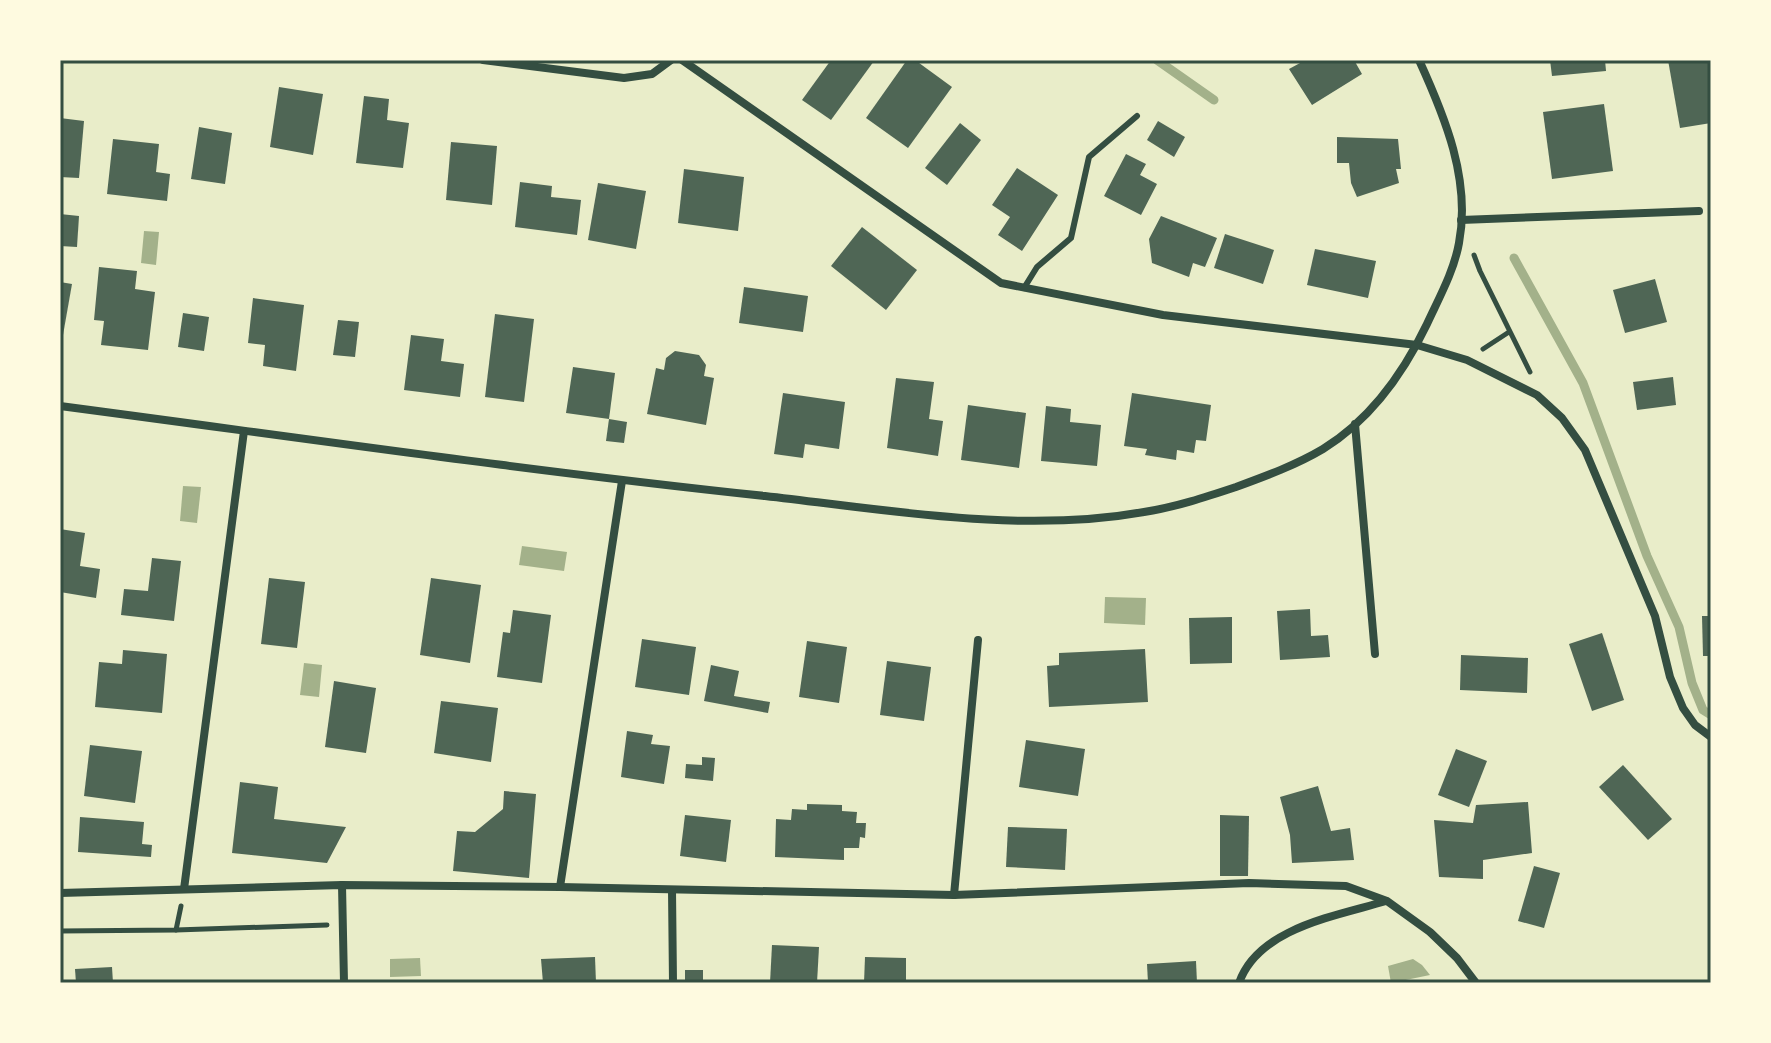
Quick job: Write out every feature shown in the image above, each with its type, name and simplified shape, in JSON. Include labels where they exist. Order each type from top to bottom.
[{"type":"street","points":[[483,60],[624,78],[652,74],[671,60]]},
{"type":"street","points":[[682,60],[1001,283],[1163,315],[1417,345],[1467,360],[1537,395],[1562,418],[1585,450],[1655,616],[1670,677],[1683,708],[1695,725],[1711,737]]},
{"type":"street","points":[[60,406],[622,481],[989,520],[1087,520],[1177,505],[1269,475],[1325,448],[1355,424],[1390,387],[1417,345],[1458,247],[1461,220],[1455,155],[1419,60]]},
{"type":"street","points":[[1461,220],[1699,211]]},
{"type":"street","points":[[1355,424],[1375,654]]},
{"type":"street","points":[[184,889],[244,431]]},
{"type":"street","points":[[560,887],[622,481]]},
{"type":"street","points":[[954,895],[978,640]]},
{"type":"street","points":[[60,893],[342,885],[954,895],[1249,883],[1346,886],[1387,901],[1430,932],[1457,958],[1476,983]]},
{"type":"street","points":[[342,885],[344,983]]},
{"type":"street","points":[[672,890],[673,983]]},
{"type":"street","points":[[1239,983],[1244,970],[1266,945],[1294,929],[1387,901]]},
{"type":"lane","points":[[1024,288],[1037,267],[1071,238],[1089,157],[1137,116]]},
{"type":"path","points":[[1461,220],[1480,271],[1528,368],[1537,395]]},
{"type":"path","points":[[1467,360],[1509,332]]},
{"type":"path","points":[[60,931],[342,925]]},
{"type":"shaded area","points":[[144,231],[159,232],[156,265],[141,263]]},
{"type":"shaded area","points":[[183,486],[201,487],[197,523],[180,521]]},
{"type":"shaded area","points":[[522,546],[567,552],[564,571],[519,565]]},
{"type":"shaded area","points":[[1105,597],[1146,598],[1145,625],[1104,623]]},
{"type":"shaded area","points":[[304,663],[322,665],[319,697],[300,695]]},
{"type":"shaded area","points":[[420,958],[421,976],[390,977],[390,959]]},
{"type":"shaded area","points":[[1413,959],[1430,975],[1391,983],[1388,966]]},
{"type":"building","points":[[831,60],[874,61],[831,120],[802,100]]},
{"type":"building","points":[[907,60],[915,60],[952,87],[908,148],[866,118]]},
{"type":"building","points":[[1298,60],[1354,60],[1362,74],[1312,105],[1289,69],[1300,63]]},
{"type":"building","points":[[1550,60],[1605,60],[1606,71],[1552,76]]},
{"type":"building","points":[[1668,60],[1710,60],[1711,123],[1680,128]]},
{"type":"building","points":[[279,87],[323,94],[313,155],[270,147]]},
{"type":"building","points":[[364,96],[389,99],[387,120],[409,123],[403,168],[356,163]]},
{"type":"building","points":[[1604,104],[1613,171],[1552,179],[1543,112]]},
{"type":"building","points":[[60,118],[84,121],[79,178],[60,177]]},
{"type":"building","points":[[1158,121],[1185,137],[1174,157],[1147,140]]},
{"type":"building","points":[[960,123],[981,140],[947,185],[925,168]]},
{"type":"building","points":[[199,127],[232,133],[225,184],[191,179]]},
{"type":"building","points":[[1337,137],[1398,139],[1401,169],[1396,169],[1399,183],[1357,197],[1351,183],[1349,163],[1337,163]]},
{"type":"building","points":[[113,139],[159,144],[156,172],[170,174],[167,201],[107,194]]},
{"type":"building","points":[[451,142],[497,146],[492,205],[446,200]]},
{"type":"building","points":[[1126,154],[1146,164],[1140,175],[1157,184],[1141,215],[1104,196]]},
{"type":"building","points":[[1017,168],[1058,195],[1022,251],[998,235],[1010,217],[992,205]]},
{"type":"building","points":[[684,169],[744,177],[738,231],[678,223]]},
{"type":"building","points":[[520,182],[552,186],[551,197],[581,200],[577,235],[515,227]]},
{"type":"building","points":[[598,183],[646,191],[636,249],[588,240]]},
{"type":"building","points":[[60,214],[79,216],[77,247],[60,246]]},
{"type":"building","points":[[1161,216],[1217,238],[1205,267],[1193,263],[1189,277],[1152,263],[1149,239]]},
{"type":"building","points":[[862,227],[917,270],[886,310],[831,266]]},
{"type":"building","points":[[1225,234],[1274,250],[1263,284],[1214,268]]},
{"type":"building","points":[[1315,249],[1376,261],[1368,298],[1307,285]]},
{"type":"building","points":[[99,267],[137,271],[135,289],[155,292],[148,350],[101,345],[104,321],[94,320]]},
{"type":"building","points":[[1655,279],[1667,322],[1625,333],[1613,290]]},
{"type":"building","points":[[60,282],[72,284],[63,335],[60,335]]},
{"type":"building","points":[[744,287],[808,296],[803,332],[739,323]]},
{"type":"building","points":[[253,298],[304,305],[296,371],[263,366],[265,345],[248,343]]},
{"type":"building","points":[[183,313],[209,317],[204,351],[178,347]]},
{"type":"building","points":[[495,314],[534,319],[524,402],[485,397]]},
{"type":"building","points":[[338,320],[359,322],[355,357],[333,355]]},
{"type":"building","points":[[411,335],[444,339],[441,361],[464,364],[460,397],[404,390]]},
{"type":"building","points":[[675,351],[699,355],[706,365],[704,376],[714,378],[706,425],[647,414],[656,368],[664,370],[666,358]]},
{"type":"building","points":[[573,367],[615,373],[609,419],[566,413]]},
{"type":"building","points":[[1673,377],[1676,405],[1637,410],[1633,382]]},
{"type":"building","points":[[896,378],[934,382],[929,419],[943,421],[938,456],[887,448]]},
{"type":"building","points":[[783,393],[845,402],[839,449],[805,444],[803,458],[774,454]]},
{"type":"building","points":[[1132,393],[1211,405],[1206,441],[1196,440],[1194,453],[1177,450],[1176,460],[1145,455],[1147,449],[1124,446]]},
{"type":"building","points":[[968,405],[1026,413],[1019,468],[961,460]]},
{"type":"building","points":[[1046,406],[1071,409],[1070,422],[1101,425],[1097,466],[1041,461]]},
{"type":"building","points":[[609,419],[627,422],[624,443],[606,441]]},
{"type":"building","points":[[60,529],[85,533],[80,566],[100,569],[96,598],[60,592]]},
{"type":"building","points":[[152,558],[181,561],[174,621],[121,615],[124,589],[148,591]]},
{"type":"building","points":[[269,578],[305,582],[297,648],[261,644]]},
{"type":"building","points":[[431,578],[481,585],[470,663],[420,655]]},
{"type":"building","points":[[1310,609],[1311,636],[1328,635],[1330,657],[1280,660],[1277,611]]},
{"type":"building","points":[[513,610],[551,615],[542,683],[497,677],[503,632],[510,633]]},
{"type":"building","points":[[1702,616],[1711,616],[1711,656],[1703,656]]},
{"type":"building","points":[[1232,617],[1232,663],[1190,664],[1189,618]]},
{"type":"building","points":[[1602,633],[1624,700],[1592,711],[1569,644]]},
{"type":"building","points":[[642,639],[696,647],[689,695],[635,687]]},
{"type":"building","points":[[807,641],[847,647],[839,703],[799,697]]},
{"type":"building","points":[[1145,649],[1148,702],[1049,707],[1047,666],[1059,665],[1059,653]]},
{"type":"building","points":[[123,650],[167,654],[162,713],[95,707],[99,662],[122,664]]},
{"type":"building","points":[[1461,655],[1528,658],[1527,693],[1460,690]]},
{"type":"building","points":[[887,661],[931,667],[924,721],[880,715]]},
{"type":"building","points":[[711,665],[739,671],[734,696],[770,702],[768,713],[704,701]]},
{"type":"building","points":[[334,681],[376,688],[366,753],[325,747]]},
{"type":"building","points":[[441,701],[498,708],[491,762],[434,753]]},
{"type":"building","points":[[627,731],[653,735],[651,744],[670,746],[664,784],[621,777]]},
{"type":"building","points":[[1026,740],[1085,749],[1078,796],[1019,787]]},
{"type":"building","points":[[90,745],[142,751],[135,803],[84,796]]},
{"type":"building","points":[[1456,749],[1487,761],[1469,807],[1438,795]]},
{"type":"building","points":[[702,757],[715,758],[713,781],[685,778],[686,764],[702,765]]},
{"type":"building","points":[[1623,765],[1672,819],[1648,840],[1599,787]]},
{"type":"building","points":[[240,782],[278,787],[274,819],[346,827],[327,863],[232,853]]},
{"type":"building","points":[[1318,786],[1331,831],[1350,828],[1354,860],[1292,863],[1290,835],[1280,797]]},
{"type":"building","points":[[504,791],[536,794],[529,878],[453,871],[457,831],[475,832],[503,809]]},
{"type":"building","points":[[1528,802],[1532,853],[1483,860],[1483,879],[1439,877],[1434,820],[1473,823],[1476,805]]},
{"type":"building","points":[[807,804],[842,805],[842,811],[857,812],[856,823],[866,823],[865,838],[860,837],[859,848],[844,848],[844,860],[775,857],[776,819],[791,820],[792,809],[807,810]]},
{"type":"building","points":[[685,815],[731,820],[726,862],[680,856]]},
{"type":"building","points":[[1220,815],[1249,816],[1248,876],[1220,876]]},
{"type":"building","points":[[80,817],[144,822],[142,844],[152,845],[151,857],[78,852]]},
{"type":"building","points":[[1008,827],[1067,829],[1065,870],[1006,867]]},
{"type":"building","points":[[1534,866],[1560,873],[1544,928],[1518,921]]},
{"type":"building","points":[[772,945],[819,947],[817,983],[770,983]]},
{"type":"building","points":[[595,957],[596,983],[543,983],[541,959]]},
{"type":"building","points":[[865,957],[906,958],[906,983],[864,983]]},
{"type":"building","points":[[1196,961],[1197,983],[1148,983],[1147,964]]},
{"type":"building","points":[[112,967],[113,983],[76,983],[75,969]]},
{"type":"building","points":[[685,970],[703,970],[703,983],[685,983]]},
{"type":"waterway","points":[[1157,60],[1214,100]]},
{"type":"waterway","points":[[1514,258],[1583,383],[1647,556],[1679,627],[1692,683],[1703,710],[1711,715]]}]
